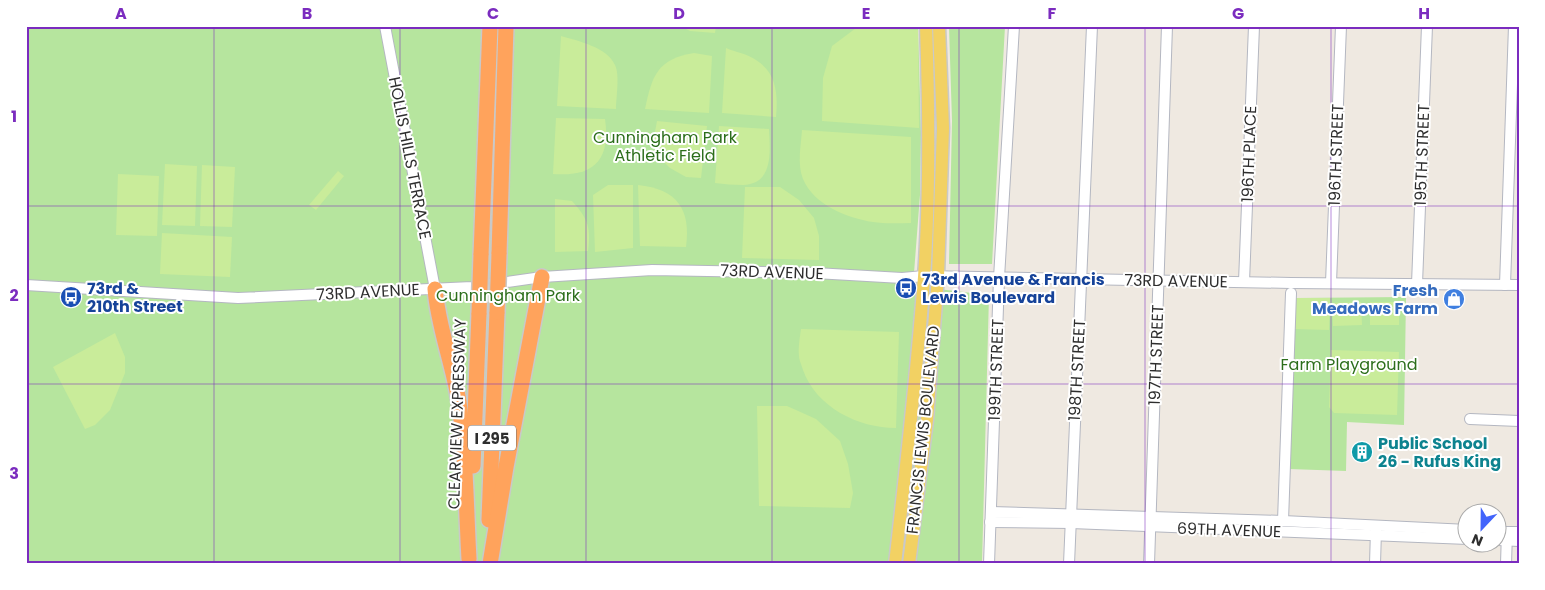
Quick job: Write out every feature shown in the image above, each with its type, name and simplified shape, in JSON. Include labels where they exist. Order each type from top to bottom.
[{"type":"highway","name":"CLEARVIEW EXPRESSWAY","points":[[469,562],[490,26]]},
{"type":"highway","name":"I 295","points":[[489,564],[506,26]]},
{"type":"highway","points":[[504,134],[513,26]]},
{"type":"highway","points":[[489,564],[542,277]]},
{"type":"highway","points":[[435,289],[438,311],[459,402],[469,562]]},
{"type":"main road","name":"FRANCIS LEWIS BOULEVARD","points":[[895,564],[907,465],[924,276],[929,135],[926,26]]},
{"type":"main road","name":"FRANCIS LEWIS BOULEVARD","points":[[909,564],[927,420],[938,276],[943,128],[939,26]]},
{"type":"street","name":"HOLLIS HILLS TERRACE","points":[[385,26],[435,289]]},
{"type":"street","name":"199TH STREET","points":[[989,564],[999,278],[1014,26]]},
{"type":"street","name":"198TH STREET","points":[[1069,564],[1092,26]]},
{"type":"street","name":"197TH STREET","points":[[1148,564],[1167,26]]},
{"type":"street","name":"196TH PLACE","points":[[1244,282],[1254,26]]},
{"type":"street","name":"196TH STREET","points":[[1331,283],[1341,26]]},
{"type":"street","name":"195TH STREET","points":[[1417,284],[1427,26]]},
{"type":"street","points":[[1504,285],[1514,26]]},
{"type":"street","name":"73RD AVENUE","points":[[26,285],[238,298],[472,287],[542,277],[652,270],[815,273],[902,278],[938,276],[1081,280],[1519,285]]},
{"type":"street","points":[[1283,521],[1291,293]]},
{"type":"street","points":[[1470,419],[1519,421]]},
{"type":"street","name":"69TH AVENUE","points":[[990,517],[1376,531],[1458,530]]},
{"type":"street","name":"69TH AVENUE","points":[[1150,522],[1283,521],[1458,538]]},
{"type":"street","points":[[1375,564],[1376,531]]},
{"type":"green space","name":"Cunningham Park","points":[[26,26],[918,26],[921,134],[920,195],[913,286],[989,295],[982,564],[26,564]]},
{"type":"green space","points":[[680,26],[716,26],[715,33],[690,31]]},
{"type":"green space","points":[[949,26],[1005,26],[992,264],[949,264],[952,121]]},
{"type":"green space","points":[[856,28],[918,30],[919,128],[822,121],[823,78],[832,46]]},
{"type":"green space","points":[[561,36],[599,49],[611,59],[615,65],[617,75],[616,109],[557,106]]},
{"type":"green space","points":[[726,48],[753,58],[768,71],[775,85],[776,117],[722,113]]},
{"type":"green space","points":[[694,53],[712,56],[709,113],[645,109],[650,87],[658,71],[672,60]]},
{"type":"green space","points":[[556,118],[605,119],[606,134],[602,156],[589,169],[579,173],[553,174]]},
{"type":"green space","name":"Cunningham Park Athletic Field","points":[[657,121],[707,126],[701,178],[686,177],[670,168],[658,156],[653,142]]},
{"type":"green space","points":[[719,126],[769,129],[768,165],[760,179],[743,185],[715,183]]},
{"type":"green space","points":[[802,130],[911,137],[911,223],[878,223],[863,220],[832,209],[823,203],[808,188],[801,173]]},
{"type":"green space","points":[[165,164],[197,166],[195,226],[162,225]]},
{"type":"green space","points":[[202,165],[235,167],[232,227],[200,226]]},
{"type":"green space","points":[[338,171],[344,176],[316,210],[309,205]]},
{"type":"green space","points":[[118,174],[159,176],[157,236],[116,235]]},
{"type":"green space","points":[[608,185],[633,185],[633,248],[595,252],[593,195]]},
{"type":"green space","points":[[638,185],[663,191],[679,203],[686,222],[686,247],[640,246]]},
{"type":"green space","points":[[745,187],[780,187],[799,200],[814,218],[819,236],[819,260],[742,258]]},
{"type":"green space","points":[[555,199],[572,201],[582,213],[588,229],[588,251],[555,252]]},
{"type":"green space","points":[[162,233],[232,237],[230,277],[160,274]]},
{"type":"green space","name":"Farm Playground","points":[[1406,297],[1404,425],[1347,422],[1346,471],[1289,469],[1295,298]]},
{"type":"green space","points":[[1295,298],[1330,298],[1329,330],[1294,329]]},
{"type":"green space","points":[[1361,302],[1362,325],[1333,326],[1332,303]]},
{"type":"green space","points":[[1370,302],[1399,302],[1399,325],[1370,325]]},
{"type":"green space","points":[[801,329],[899,332],[896,428],[867,424],[853,419],[828,405],[818,395],[809,383],[799,359]]},
{"type":"green space","points":[[115,333],[125,357],[125,373],[110,410],[95,425],[85,429],[53,367]]},
{"type":"green space","points":[[1331,350],[1399,352],[1397,415],[1334,413],[1329,407]]},
{"type":"green space","points":[[757,406],[787,406],[816,419],[840,441],[848,464],[853,493],[850,508],[759,506]]},
{"type":"place","name":"73rd Avenue & Francis Lewis Boulevard","points":[[906,288]]},
{"type":"place","name":"73rd & 210th Street","points":[[71,297]]},
{"type":"place","name":"Fresh Meadows Farm","points":[[1454,299]]},
{"type":"place","name":"Public School 26 - Rufus King","points":[[1362,452]]}]
